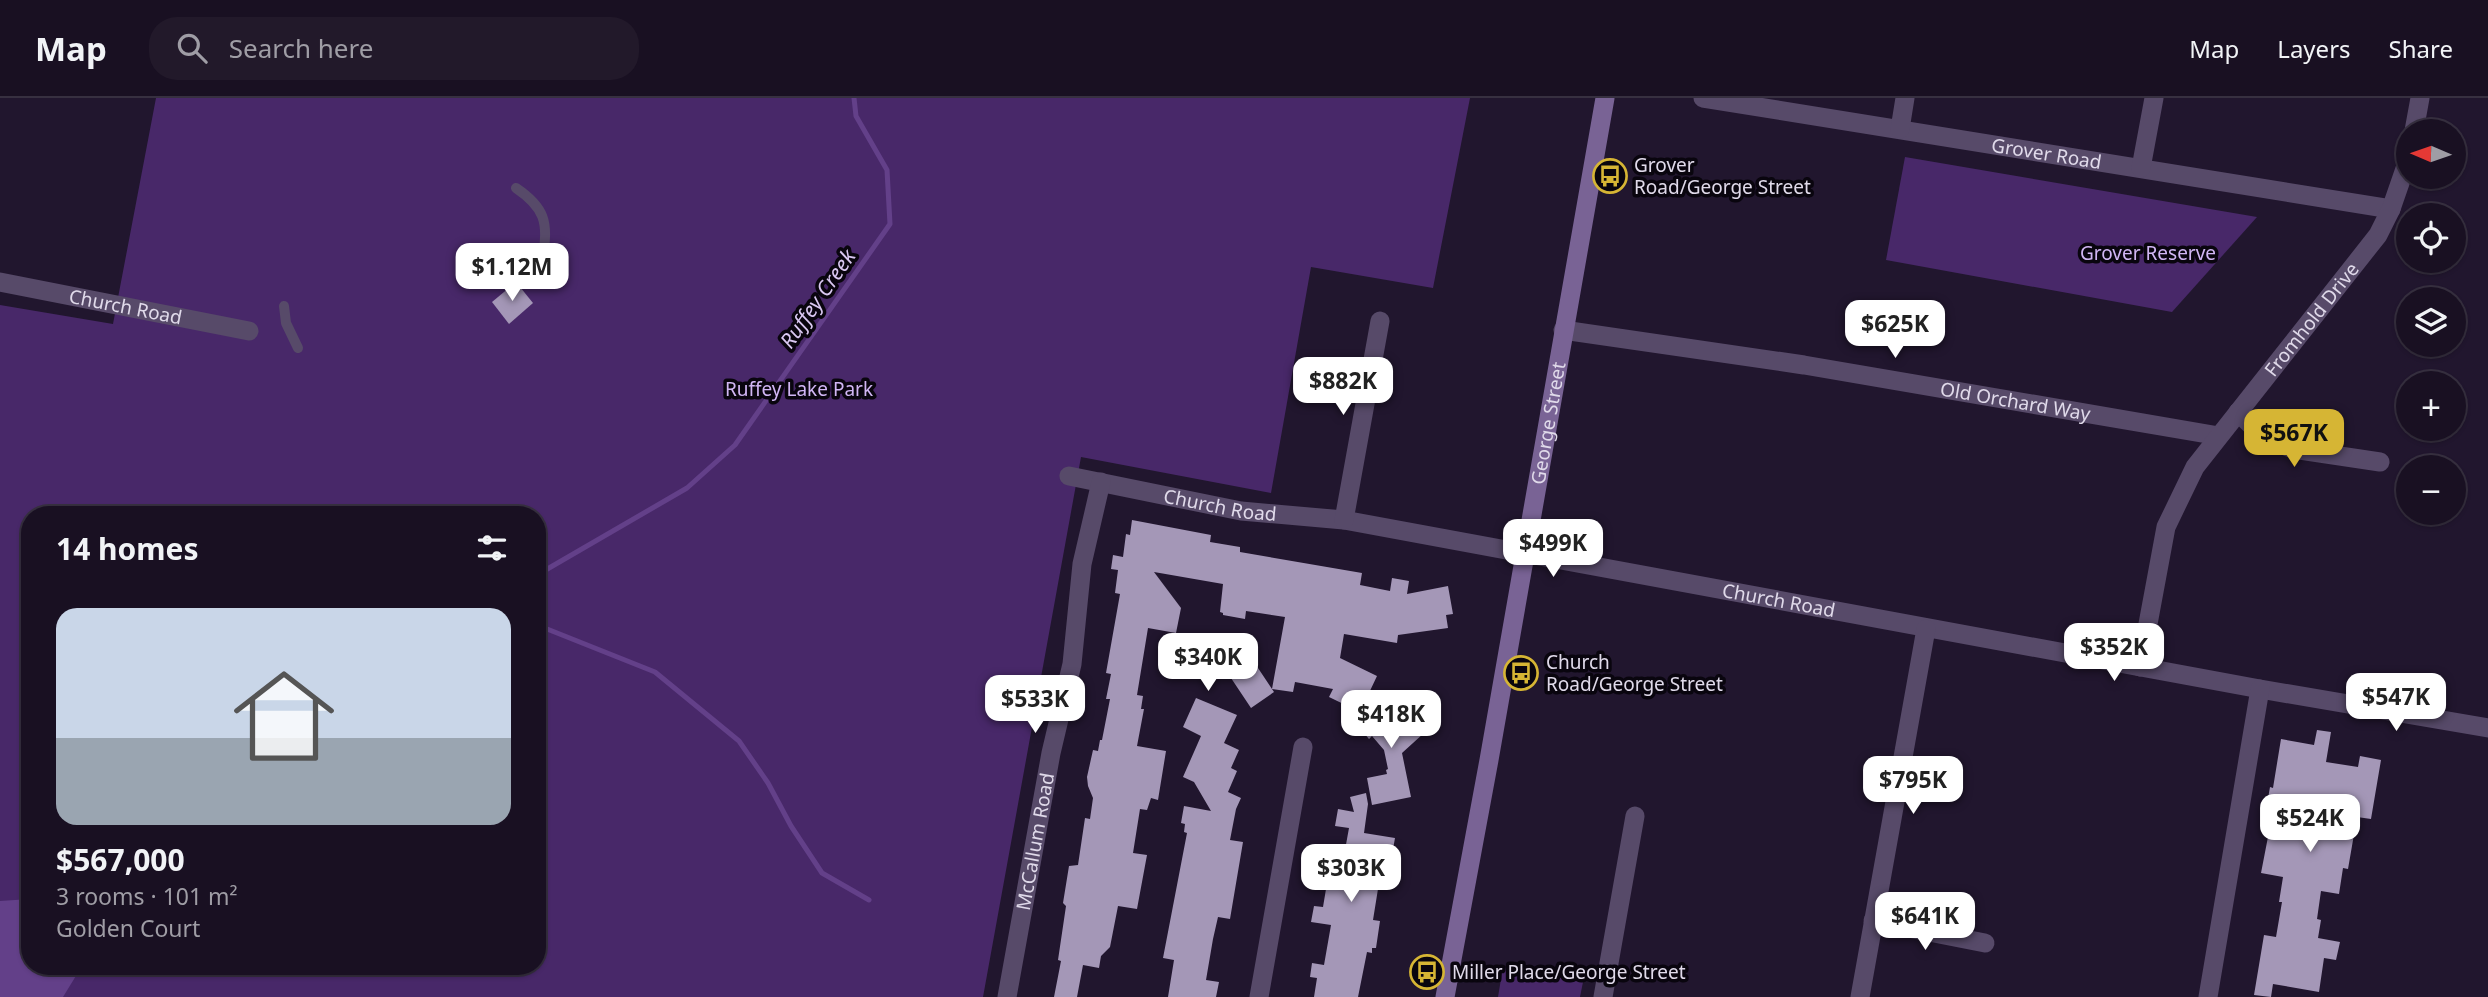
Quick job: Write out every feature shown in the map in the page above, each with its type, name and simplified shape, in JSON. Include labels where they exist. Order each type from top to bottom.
[{"type":"main road","name":"George Street","points":[[1444,997],[1605,98]]},
{"type":"street","name":"Grover Road","points":[[1703,98],[2391,209]]},
{"type":"street","points":[[1900,129],[1905,98]]},
{"type":"street","points":[[2141,168],[2154,98]]},
{"type":"street","points":[[2416,119],[2420,98]]},
{"type":"street","name":"Fromhold Drive","points":[[2140,667],[2166,527],[2195,467],[2378,235],[2398,189]]},
{"type":"street","name":"Church Road","points":[[0,282],[249,331]]},
{"type":"street","points":[[1344,520],[1381,321]]},
{"type":"street","name":"Old Orchard Way","points":[[1563,330],[1804,365],[2220,436]]},
{"type":"street","points":[[2238,412],[2263,437],[2293,449],[2380,462]]},
{"type":"street","name":"Church Road","points":[[1069,476],[1241,511],[1344,520],[1926,629],[2488,728]]},
{"type":"street","name":"McCallum Road","points":[[1007,997],[1051,753],[1072,664],[1082,564],[1101,482]]},
{"type":"street","points":[[1860,997],[1926,629]]},
{"type":"street","points":[[2207,997],[2260,689]]},
{"type":"street","points":[[1259,997],[1303,747]]},
{"type":"street","points":[[1602,997],[1635,816]]},
{"type":"street","points":[[1873,921],[1984,943]]},
{"type":"lane","points":[[516,188],[530,198],[545,218],[543,256]]},
{"type":"lane","points":[[284,306],[286,323],[298,348]]},
{"type":"green space","name":"Ruffey Lake Park","points":[[156,98],[1470,98],[1433,288],[1311,267],[1271,493],[1081,457],[983,997],[0,997],[0,305],[113,324]]},
{"type":"green space","name":"Grover Reserve","points":[[1905,157],[2257,217],[2172,312],[1886,260]]},
{"type":"green space","points":[[1503,967],[1583,982],[1580,997],[1498,997]]},
{"type":"shaded area","points":[[21,900],[21,975],[76,975],[63,997],[0,997],[0,901]]},
{"type":"building","points":[[516,282],[533,303],[509,324],[492,302]]},
{"type":"building","points":[[1132,520],[1211,535],[1210,542],[1240,547],[1240,552],[1362,573],[1360,585],[1390,591],[1392,578],[1409,581],[1407,594],[1448,586],[1453,614],[1446,615],[1448,628],[1398,635],[1397,643],[1344,634],[1340,658],[1377,676],[1360,712],[1329,697],[1333,689],[1295,682],[1293,692],[1272,689],[1285,617],[1246,611],[1245,619],[1223,615],[1220,612],[1223,584],[1154,572],[1181,608],[1176,633],[1148,628],[1137,695],[1143,696],[1141,709],[1144,709],[1137,746],[1166,751],[1158,800],[1151,798],[1147,810],[1140,809],[1133,853],[1147,855],[1137,909],[1118,906],[1110,947],[1101,956],[1099,968],[1083,965],[1077,997],[1054,997],[1061,961],[1058,960],[1069,866],[1078,865],[1085,818],[1090,819],[1093,798],[1087,777],[1093,750],[1098,751],[1102,740],[1110,699],[1106,699],[1111,674],[1106,673],[1120,594],[1115,593],[1118,570],[1111,569],[1113,555],[1123,557],[1126,534],[1130,535]]},
{"type":"building","points":[[1236,635],[1274,692],[1251,708],[1219,660],[1223,658],[1216,648]]},
{"type":"building","points":[[1392,696],[1424,733],[1402,753],[1411,797],[1372,805],[1367,778],[1387,774],[1388,769],[1384,750],[1372,736],[1369,739],[1358,726]]},
{"type":"building","points":[[1196,698],[1237,715],[1224,743],[1239,750],[1231,768],[1237,771],[1228,792],[1241,798],[1230,840],[1243,842],[1230,919],[1218,917],[1213,939],[1206,980],[1219,982],[1216,997],[1168,997],[1174,960],[1163,958],[1187,833],[1184,832],[1185,824],[1181,823],[1184,806],[1211,811],[1194,782],[1183,777],[1201,736],[1183,727]]},
{"type":"building","points":[[2317,730],[2331,732],[2326,762],[2358,767],[2360,756],[2381,760],[2371,819],[2357,817],[2348,869],[2343,868],[2339,894],[2321,891],[2317,919],[2321,920],[2318,938],[2340,942],[2336,960],[2324,958],[2319,992],[2273,984],[2271,997],[2254,995],[2264,935],[2276,937],[2282,902],[2279,902],[2283,877],[2261,873],[2273,811],[2266,810],[2270,787],[2273,788],[2281,739],[2314,745]]},
{"type":"building","points":[[1366,793],[1368,804],[1364,833],[1395,838],[1390,866],[1382,864],[1373,920],[1380,921],[1376,948],[1372,948],[1372,953],[1367,952],[1358,997],[1314,997],[1317,978],[1310,977],[1312,963],[1324,965],[1331,925],[1311,922],[1314,906],[1323,907],[1328,877],[1319,876],[1322,858],[1343,861],[1349,828],[1335,826],[1338,809],[1354,812],[1350,797]]},
{"type":"waterway","name":"Ruffey Creek","points":[[546,570],[687,488],[735,445],[890,224],[887,170],[856,116],[854,98]]},
{"type":"waterway","points":[[546,629],[655,672],[739,741],[768,783],[791,826],[822,873],[869,900]]},
{"type":"place","name":"Grover Road/George Street","points":[[1610,176]]},
{"type":"place","name":"Church Road/George Street","points":[[1521,673]]},
{"type":"place","name":"Miller Place/George Street","points":[[1427,972]]}]
